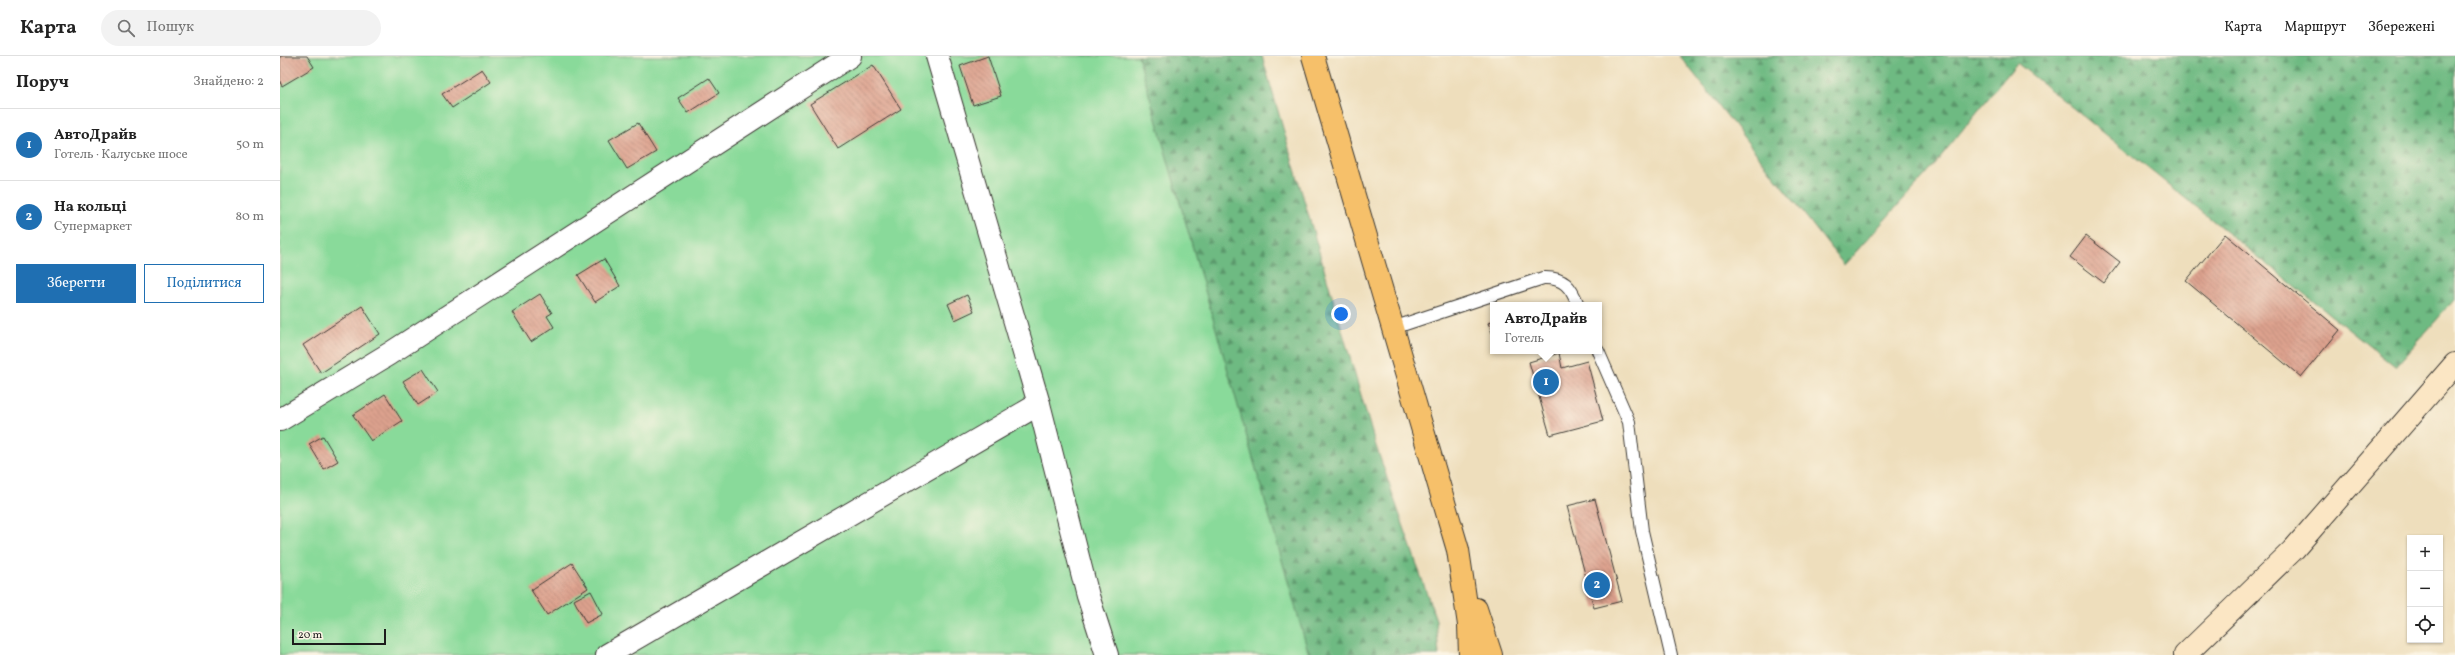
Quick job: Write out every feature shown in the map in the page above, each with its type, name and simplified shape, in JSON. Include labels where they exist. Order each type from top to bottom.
[{"type":"main road","points":[[1313,56],[1458,550],[1491,655]]},
{"type":"main road","points":[[1458,550],[1469,625],[1470,655]]},
{"type":"street","points":[[280,420],[389,354],[850,56]]},
{"type":"street","points":[[937,56],[1039,404],[1088,596],[1107,655]]},
{"type":"street","points":[[2185,655],[2294,549],[2455,364]]},
{"type":"street","points":[[607,655],[1039,404]]},
{"type":"lane","points":[[1393,328],[1543,278],[1555,277],[1565,282],[1572,291],[1577,302]]},
{"type":"lane","points":[[1599,354],[1629,422],[1642,531],[1671,655]]},
{"type":"green space","points":[[280,56],[1138,56],[1309,655],[280,655]]},
{"type":"green space","points":[[1138,56],[1262,56],[1375,443],[1436,620],[1439,655],[1309,655]]},
{"type":"green space","points":[[1680,56],[2455,56],[2455,299],[2395,367],[2017,63],[1929,171],[1844,265]]},
{"type":"building","points":[[280,56],[307,56],[314,67],[282,86],[280,82]]},
{"type":"building","points":[[988,56],[1001,96],[973,105],[960,66]]},
{"type":"building","points":[[873,65],[901,109],[838,149],[810,104]]},
{"type":"building","points":[[482,69],[491,82],[452,108],[442,94]]},
{"type":"building","points":[[709,78],[719,93],[688,113],[678,98]]},
{"type":"building","points":[[638,123],[656,152],[627,169],[609,140]]},
{"type":"building","points":[[2225,234],[2340,330],[2301,377],[2186,281]]},
{"type":"building","points":[[2086,236],[2120,262],[2104,283],[2070,257]]},
{"type":"building","points":[[604,259],[620,286],[595,302],[578,275]]},
{"type":"building","points":[[540,294],[552,313],[547,316],[554,327],[531,342],[512,312]]},
{"type":"building","points":[[967,295],[974,311],[955,320],[948,304]]},
{"type":"building","points":[[362,306],[380,334],[321,373],[303,345]]},
{"type":"building","points":[[1556,354],[1559,354],[1562,368],[1587,361],[1603,421],[1550,435],[1529,362]]},
{"type":"building","points":[[423,369],[438,392],[418,405],[403,381]]},
{"type":"building","points":[[385,394],[402,421],[371,441],[353,415]]},
{"type":"building","points":[[323,436],[338,461],[324,469],[309,444]]},
{"type":"building","points":[[1595,499],[1622,601],[1594,608],[1567,506]]},
{"type":"building","points":[[572,563],[588,588],[547,615],[531,590]]},
{"type":"building","points":[[591,591],[603,614],[586,623],[574,600]]},
{"type":"place","name":"АвтоДрайв","points":[[1546,382]]},
{"type":"place","name":"На кольці","points":[[1597,585]]}]
